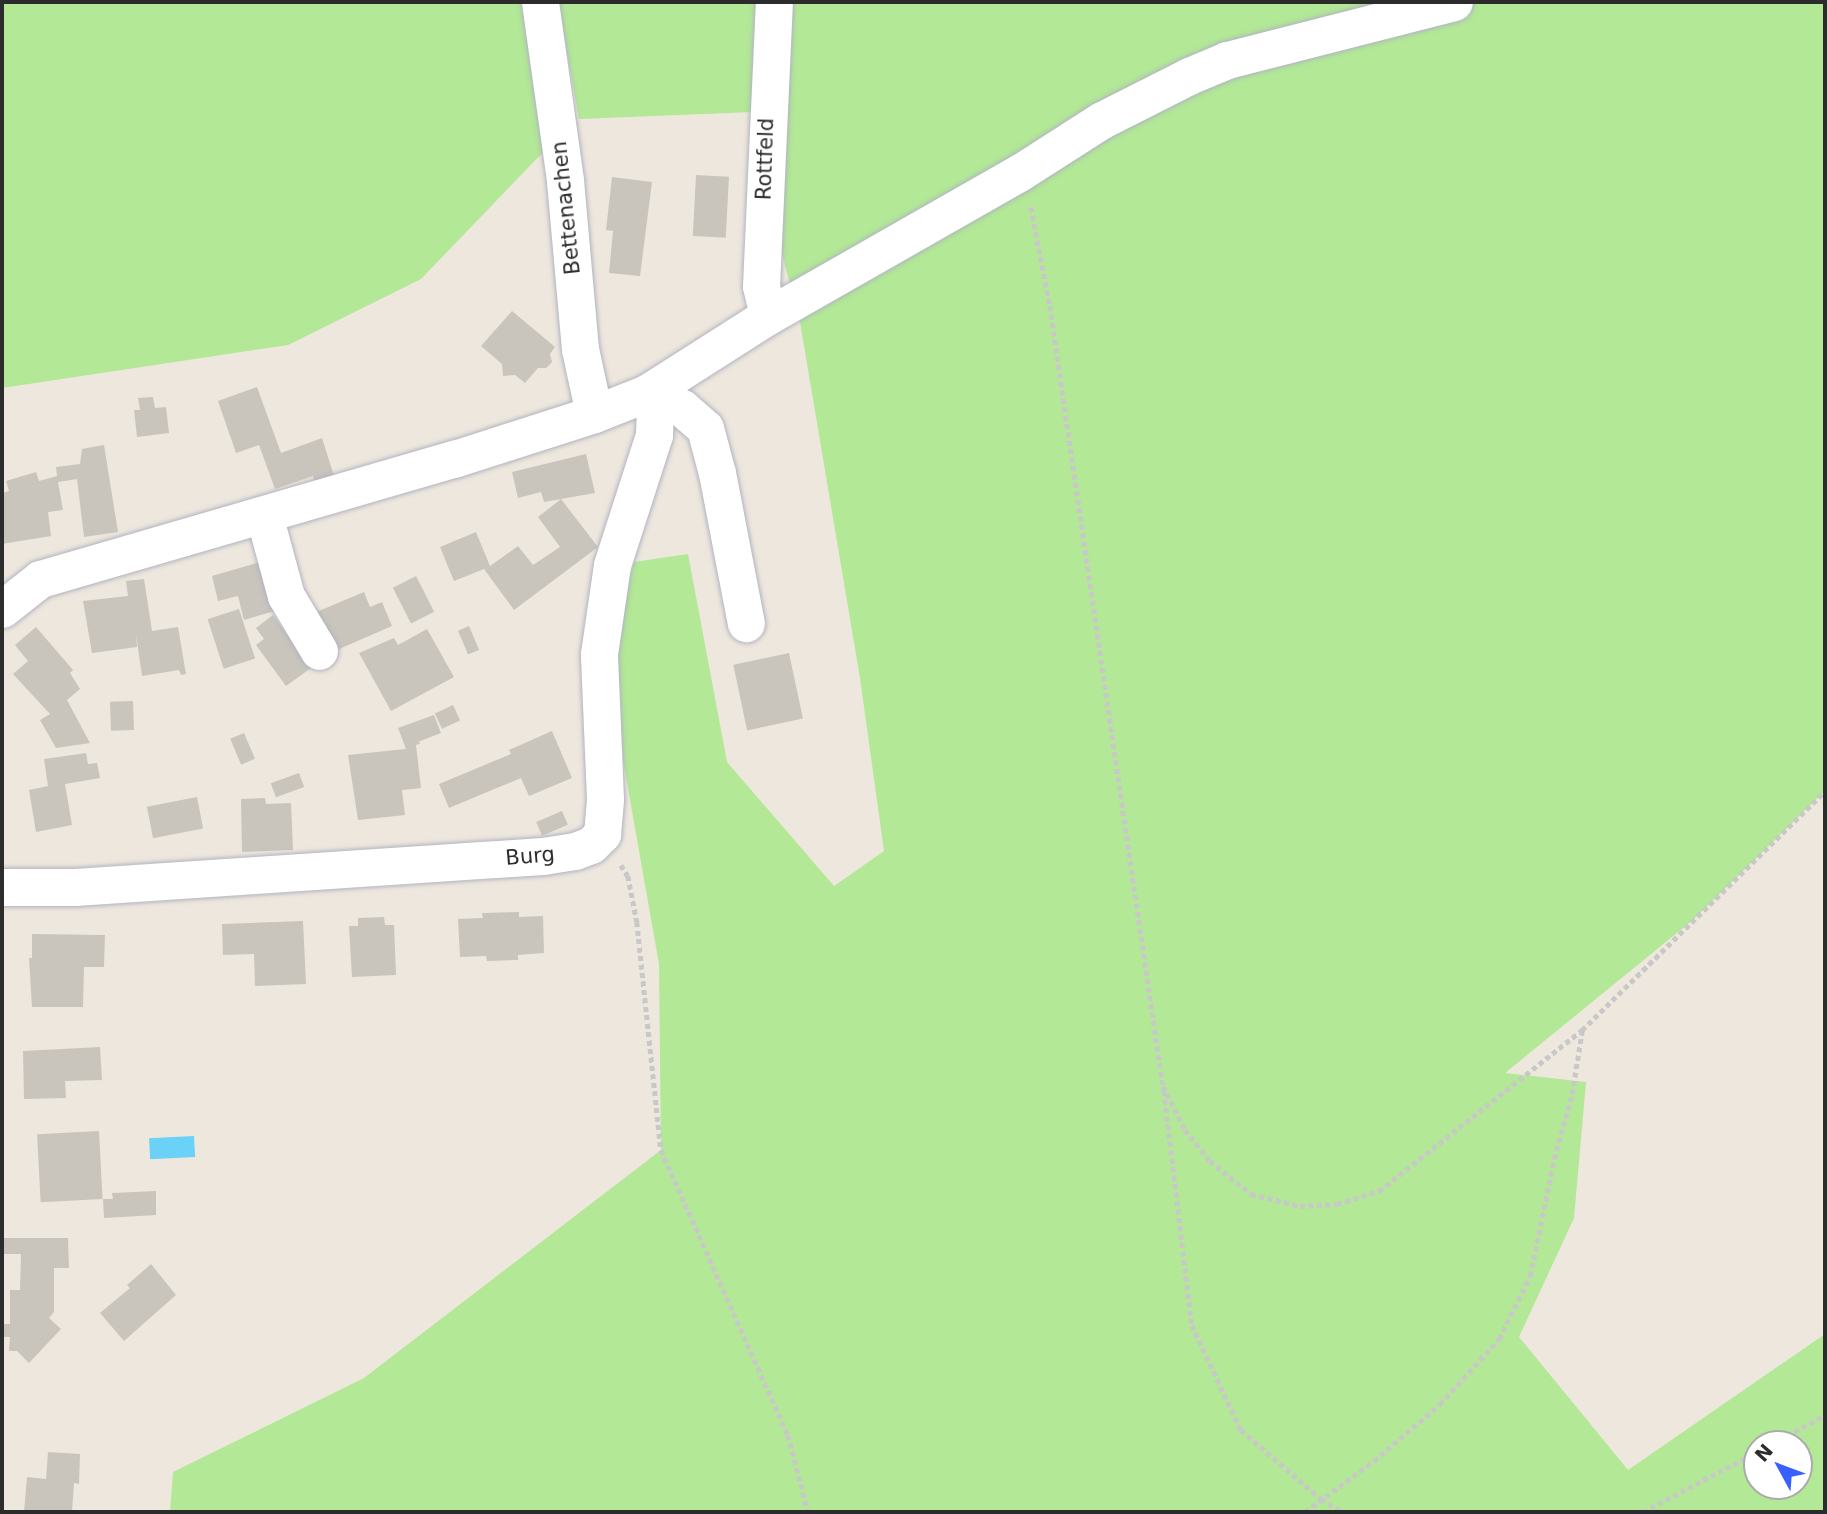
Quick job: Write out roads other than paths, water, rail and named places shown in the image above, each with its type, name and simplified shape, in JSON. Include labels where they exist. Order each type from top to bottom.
[{"type":"street","name":"Bettenachen","points":[[540,2],[565,181],[580,349],[594,414]]},
{"type":"street","name":"Rottfeld","points":[[768,316],[761,286],[774,2]]},
{"type":"street","points":[[2,609],[40,579],[264,515],[594,414],[647,393],[768,316],[1019,173],[1102,120],[1218,64],[1454,2]]},
{"type":"street","points":[[647,393],[682,408],[705,428],[717,473],[746,623]]},
{"type":"street","name":"Burg","points":[[2,887],[75,887],[544,856],[575,851],[590,845],[602,834],[605,799],[599,654],[612,565],[654,435],[655,412],[647,393]]},
{"type":"street","points":[[264,515],[286,596],[318,651]]},
{"type":"water","points":[[194,1136],[195,1157],[150,1159],[149,1138]]}]
